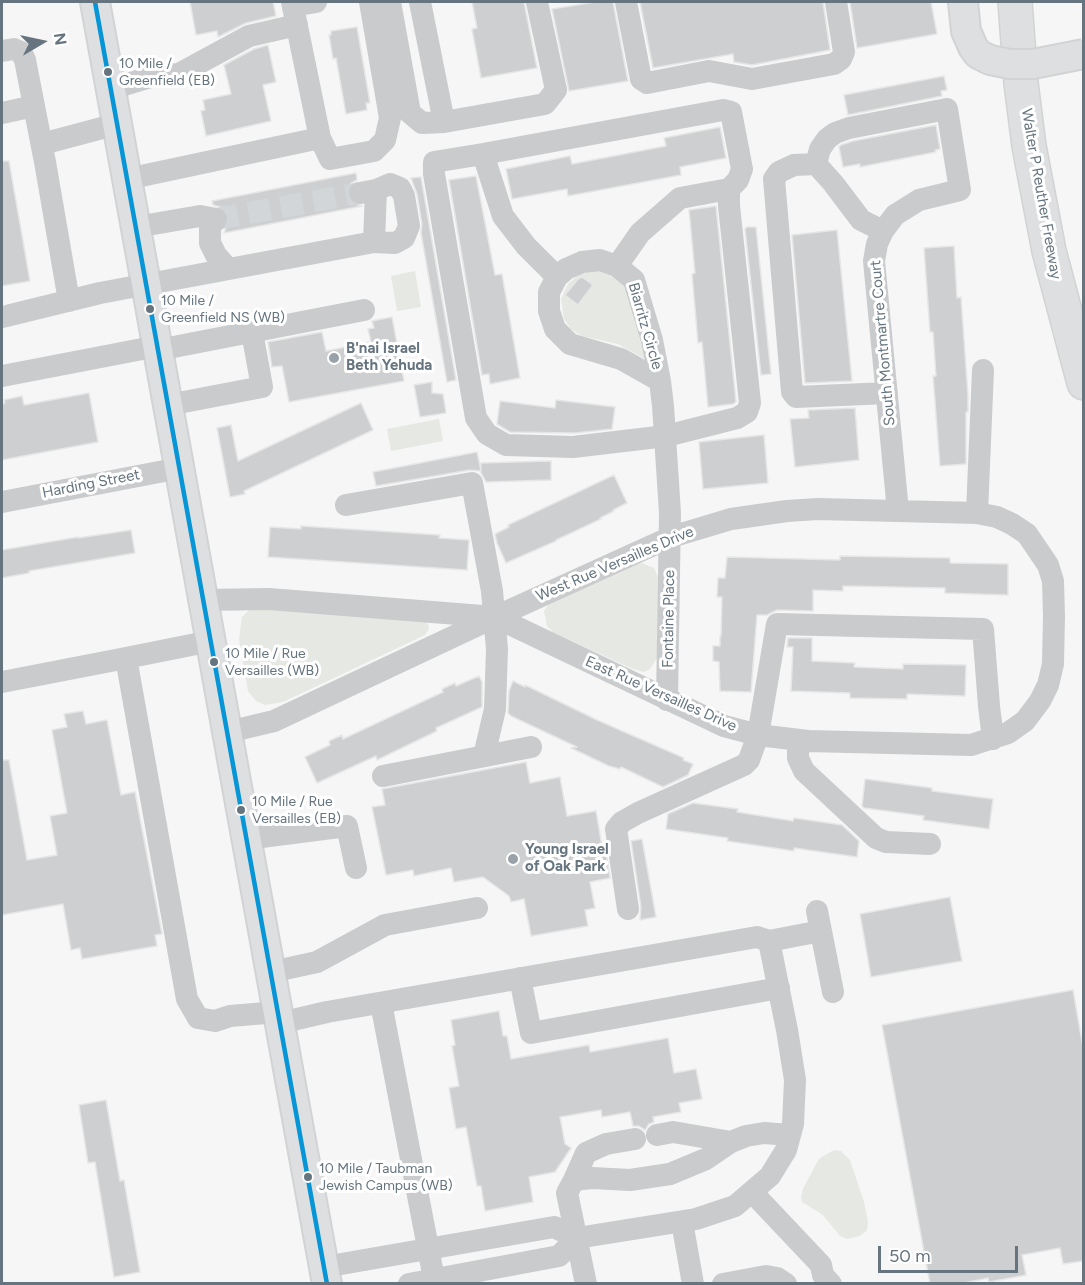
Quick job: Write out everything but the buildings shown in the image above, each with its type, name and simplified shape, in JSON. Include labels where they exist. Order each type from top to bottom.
[{"type":"highway","name":"Walter P Reuther Freeway","points":[[1015,2],[1021,83],[1029,146],[1049,251],[1083,383]]},
{"type":"main road","points":[[95,2],[325,1275]]},
{"type":"main road","points":[[963,2],[966,31],[973,47],[978,54],[990,60],[1010,64],[1033,64],[1083,54]]},
{"type":"street","points":[[111,89],[158,75],[179,74],[294,11],[316,2]]},
{"type":"street","points":[[294,11],[320,138],[330,159],[374,151],[385,140],[390,118],[370,2]]},
{"type":"street","points":[[390,2],[410,113],[422,123],[444,122],[545,104],[556,90],[537,2]]},
{"type":"street","points":[[420,2],[444,122]]},
{"type":"street","points":[[626,2],[641,79],[647,83],[708,71],[752,79],[834,64],[841,59],[844,52],[836,2]]},
{"type":"street","points":[[2,51],[14,49],[21,52],[26,60],[69,302]]},
{"type":"street","points":[[2,113],[34,106]]},
{"type":"street","name":"South Montmartre Court","points":[[816,164],[820,149],[835,133],[849,128],[948,109],[960,190],[919,200],[905,207],[888,222],[877,244],[874,261],[897,511]]},
{"type":"street","points":[[617,266],[640,233],[680,198],[729,189],[738,180],[742,169],[731,112],[723,110],[434,162],[434,174],[476,418],[487,434],[506,445],[573,447],[666,436],[737,418],[747,412],[750,403],[729,189]]},
{"type":"street","points":[[42,144],[117,124]]},
{"type":"street","points":[[128,180],[320,138]]},
{"type":"street","points":[[483,154],[503,216],[526,246],[557,277]]},
{"type":"street","points":[[883,231],[861,220],[816,164],[794,165],[779,172],[774,179],[792,392],[796,397],[886,393]]},
{"type":"street","points":[[2,317],[228,269],[374,242],[398,243],[407,234],[409,226],[404,196],[400,188],[390,184],[368,191],[374,242]]},
{"type":"street","points":[[136,226],[200,216],[216,219],[210,226],[210,243],[216,255],[228,269]]},
{"type":"street","name":"Biarritz Circle","points":[[660,381],[621,358],[570,344],[555,329],[549,311],[549,292],[557,277],[566,269],[582,262],[600,260],[617,266],[634,280],[652,340],[660,381],[666,436],[671,537]]},
{"type":"street","points":[[2,376],[252,332],[364,309]]},
{"type":"street","points":[[168,405],[262,387],[252,332]]},
{"type":"street","points":[[977,513],[983,370]]},
{"type":"street","name":"Harding Street","points":[[2,502],[180,468]]},
{"type":"street","points":[[346,505],[472,483],[492,591],[497,649],[495,709],[484,756]]},
{"type":"street","name":"West Rue Versailles Drive","points":[[204,600],[269,599],[495,617],[671,537],[731,519],[818,509],[977,513],[998,517],[1012,524],[1027,534],[1038,548],[1048,565],[1053,582],[1054,632]]},
{"type":"street","name":"Fontaine Place","points":[[667,700],[671,537]]},
{"type":"street","points":[[228,732],[274,721],[495,617]]},
{"type":"street","name":"East Rue Versailles Drive","points":[[495,617],[724,726],[758,735],[822,742],[971,745],[1008,733],[1025,721],[1040,701],[1048,685],[1053,664],[1054,632]]},
{"type":"street","points":[[628,909],[616,829],[622,822],[638,813],[744,765],[753,753],[758,735],[777,624],[983,629],[993,739]]},
{"type":"street","points":[[2,682],[211,641]]},
{"type":"street","points":[[126,658],[187,999],[198,1018],[215,1021],[230,1016],[279,1018],[327,1012],[757,937],[769,941],[819,921],[833,992]]},
{"type":"street","points":[[798,740],[798,758],[804,771],[876,838],[885,842],[930,844]]},
{"type":"street","points":[[383,776],[531,747]]},
{"type":"street","points":[[246,839],[347,826],[356,868]]},
{"type":"street","points":[[271,972],[317,962],[385,925],[477,908]]},
{"type":"street","points":[[325,1275],[429,1249],[554,1227],[578,1238],[682,1222],[735,1206],[770,1176],[786,1150],[793,1124],[795,1080],[769,941]]},
{"type":"street","points":[[520,978],[531,1033],[779,988]]},
{"type":"street","points":[[381,1003],[434,1279]]},
{"type":"street","points":[[586,1284],[567,1193],[586,1154],[606,1144],[672,1132],[731,1142]]},
{"type":"street","points":[[574,1180],[592,1178],[630,1180],[670,1174],[706,1159],[731,1142],[746,1136],[765,1133],[790,1135]]},
{"type":"street","points":[[752,1191],[826,1274],[833,1265],[847,1284]]},
{"type":"street","points":[[682,1222],[693,1284]]},
{"type":"street","points":[[409,1284],[434,1279],[494,1276],[559,1256],[578,1238]]},
{"type":"street","points":[[723,1284],[766,1276],[777,1278],[786,1284]]},
{"type":"shaded area","points":[[603,270],[625,284],[648,355],[645,359],[618,344],[582,336],[571,329],[564,319],[561,299],[568,284],[580,273]]},
{"type":"shaded area","points":[[415,271],[421,307],[397,311],[391,276]]},
{"type":"shaded area","points":[[439,419],[443,441],[391,451],[387,429]]},
{"type":"shaded area","points":[[642,563],[654,568],[658,577],[657,658],[650,669],[644,672],[633,669],[554,633],[547,626],[544,611],[549,604]]},
{"type":"shaded area","points":[[249,610],[425,621],[429,629],[425,635],[283,702],[265,705],[256,701],[248,691],[239,639],[242,617]]},
{"type":"shaded area","points":[[834,1150],[841,1151],[850,1160],[868,1222],[867,1230],[860,1236],[847,1239],[840,1236],[823,1215],[802,1202],[801,1197],[820,1158]]},
{"type":"tunnel","points":[[216,219],[360,193]]},
{"type":"transit line","points":[[95,2],[327,1284]]},
{"type":"place","name":"10 Mile / Greenfield (EB)","points":[[108,72]]},
{"type":"place","name":"10 Mile / Greenfield NS (WB)","points":[[150,309]]},
{"type":"place","name":"B'nai Israel Beth Yehuda","points":[[334,358]]},
{"type":"place","name":"10 Mile / Rue Versailles (WB)","points":[[214,662]]},
{"type":"place","name":"10 Mile / Rue Versailles (EB)","points":[[241,810]]},
{"type":"place","name":"Young Israel of Oak Park","points":[[513,859]]},
{"type":"place","name":"10 Mile / Taubman Jewish Campus (WB)","points":[[308,1177]]}]
